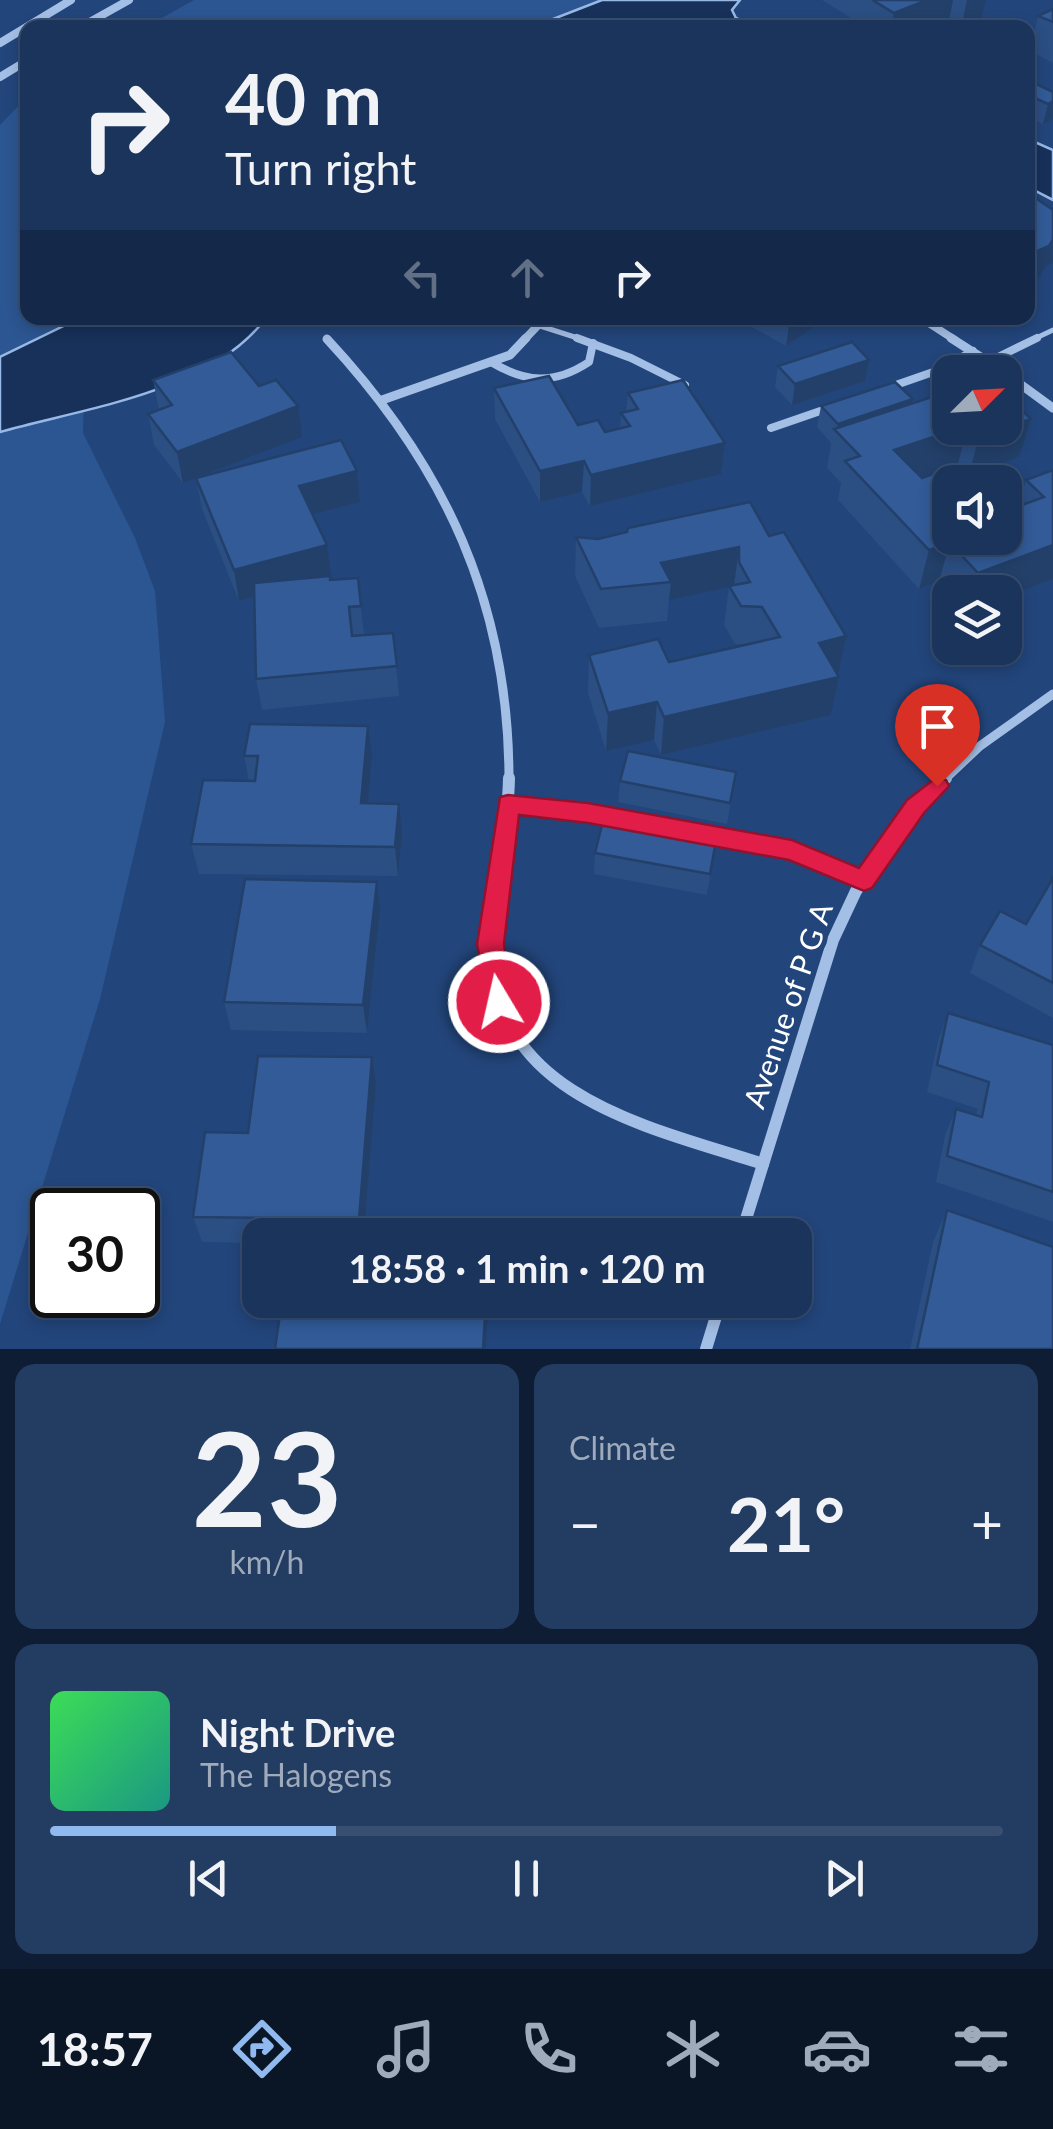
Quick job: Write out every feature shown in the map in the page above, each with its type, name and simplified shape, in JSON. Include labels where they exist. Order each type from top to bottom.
[{"type":"street","points":[[38,20],[71,0]]},
{"type":"street","points":[[93,20],[129,0]]},
{"type":"street","points":[[382,400],[510,356],[537,325]]},
{"type":"street","points":[[932,325],[978,355]]},
{"type":"street","points":[[327,338],[382,400],[421,457],[452,517],[492,624],[506,702],[508,804],[490,944],[499,1002],[512,1031],[556,1081],[596,1106],[763,1164]]},
{"type":"street","points":[[1022,385],[1053,408]]},
{"type":"street","name":"Avenue of P G A","points":[[746,1218],[833,940],[864,881],[916,806],[980,746],[1053,694]]},
{"type":"street","points":[[706,1349],[715,1318]]},
{"type":"lane","points":[[551,325],[650,364],[686,386]]},
{"type":"lane","points":[[1002,355],[1053,330]]},
{"type":"lane","points":[[491,362],[519,378],[551,382],[588,362],[593,342]]},
{"type":"lane","points":[[881,390],[936,371],[973,352]]},
{"type":"lane","points":[[771,428],[844,402]]},
{"type":"lane","points":[[508,804],[588,813],[792,850],[864,881]]},
{"type":"shaded area","points":[[194,0],[672,0],[630,20],[158,20]]},
{"type":"shaded area","points":[[602,0],[740,0],[732,10],[740,20],[551,20]]},
{"type":"shaded area","points":[[20,104],[20,325],[145,325],[84,392],[83,433],[135,538],[155,591],[165,722],[100,999],[42,1188],[30,1188],[30,1226],[0,1324],[0,125]]},
{"type":"shaded area","points":[[1035,142],[1053,150],[1053,200],[1035,191]]},
{"type":"shaded area","points":[[66,325],[259,325],[213,364],[179,381],[106,405],[0,432],[0,357]]},
{"type":"building","points":[[876,0],[927,0],[894,13]]},
{"type":"building","points":[[1053,9],[1053,22],[1038,16]]},
{"type":"building","points":[[1035,83],[1053,92],[1053,101],[1048,104],[1035,98]]},
{"type":"building","points":[[1035,200],[1053,210],[1053,239],[1049,246],[1035,252]]},
{"type":"building","points":[[852,342],[869,360],[795,384],[778,366]]},
{"type":"building","points":[[231,352],[259,386],[276,380],[298,406],[177,452],[148,414],[172,405],[153,380]]},
{"type":"building","points":[[549,376],[578,425],[598,420],[605,432],[630,426],[621,413],[638,409],[628,393],[683,380],[725,443],[591,475],[584,461],[540,471],[494,388]]},
{"type":"building","points":[[895,382],[913,399],[838,424],[821,406]]},
{"type":"building","points":[[932,397],[932,437],[894,450],[922,478],[932,474],[932,549],[845,461],[860,456],[834,429]]},
{"type":"building","points":[[341,440],[357,471],[299,486],[327,545],[234,570],[196,478]]},
{"type":"building","points":[[1053,470],[1053,545],[978,573],[961,555],[1022,555],[1022,505],[1044,497],[1026,480]]},
{"type":"building","points":[[750,502],[769,536],[784,532],[846,636],[819,643],[839,677],[664,717],[657,702],[608,713],[589,655],[658,639],[669,662],[780,637],[762,607],[741,606],[729,586],[750,582],[739,562],[739,547],[661,563],[671,582],[601,589],[576,537],[598,539],[627,532],[628,528]]},
{"type":"building","points":[[330,576],[330,580],[358,578],[361,606],[349,607],[352,636],[393,633],[397,666],[256,679],[254,583]]},
{"type":"building","points":[[250,724],[368,726],[361,803],[399,804],[395,847],[191,844],[203,780],[255,781],[258,756],[244,756]]},
{"type":"building","points":[[628,751],[736,772],[730,803],[620,781]]},
{"type":"building","points":[[603,821],[716,841],[710,874],[595,853]]},
{"type":"building","points":[[1053,878],[1053,983],[980,945],[1000,911],[1026,924]]},
{"type":"building","points":[[245,879],[377,882],[363,1005],[224,1002]]},
{"type":"building","points":[[948,1013],[1053,1045],[1053,1192],[947,1156],[956,1109],[982,1117],[989,1082],[937,1065]]},
{"type":"building","points":[[258,1056],[372,1057],[359,1218],[193,1217],[205,1132],[248,1133]]},
{"type":"building","points":[[947,1210],[1053,1247],[1053,1349],[917,1349]]},
{"type":"building","points":[[279,1318],[485,1318],[483,1349],[275,1349]]},
{"type":"route","points":[[499,1002],[490,944],[508,804],[588,813],[792,850],[864,881],[884,847],[937,786]]}]
